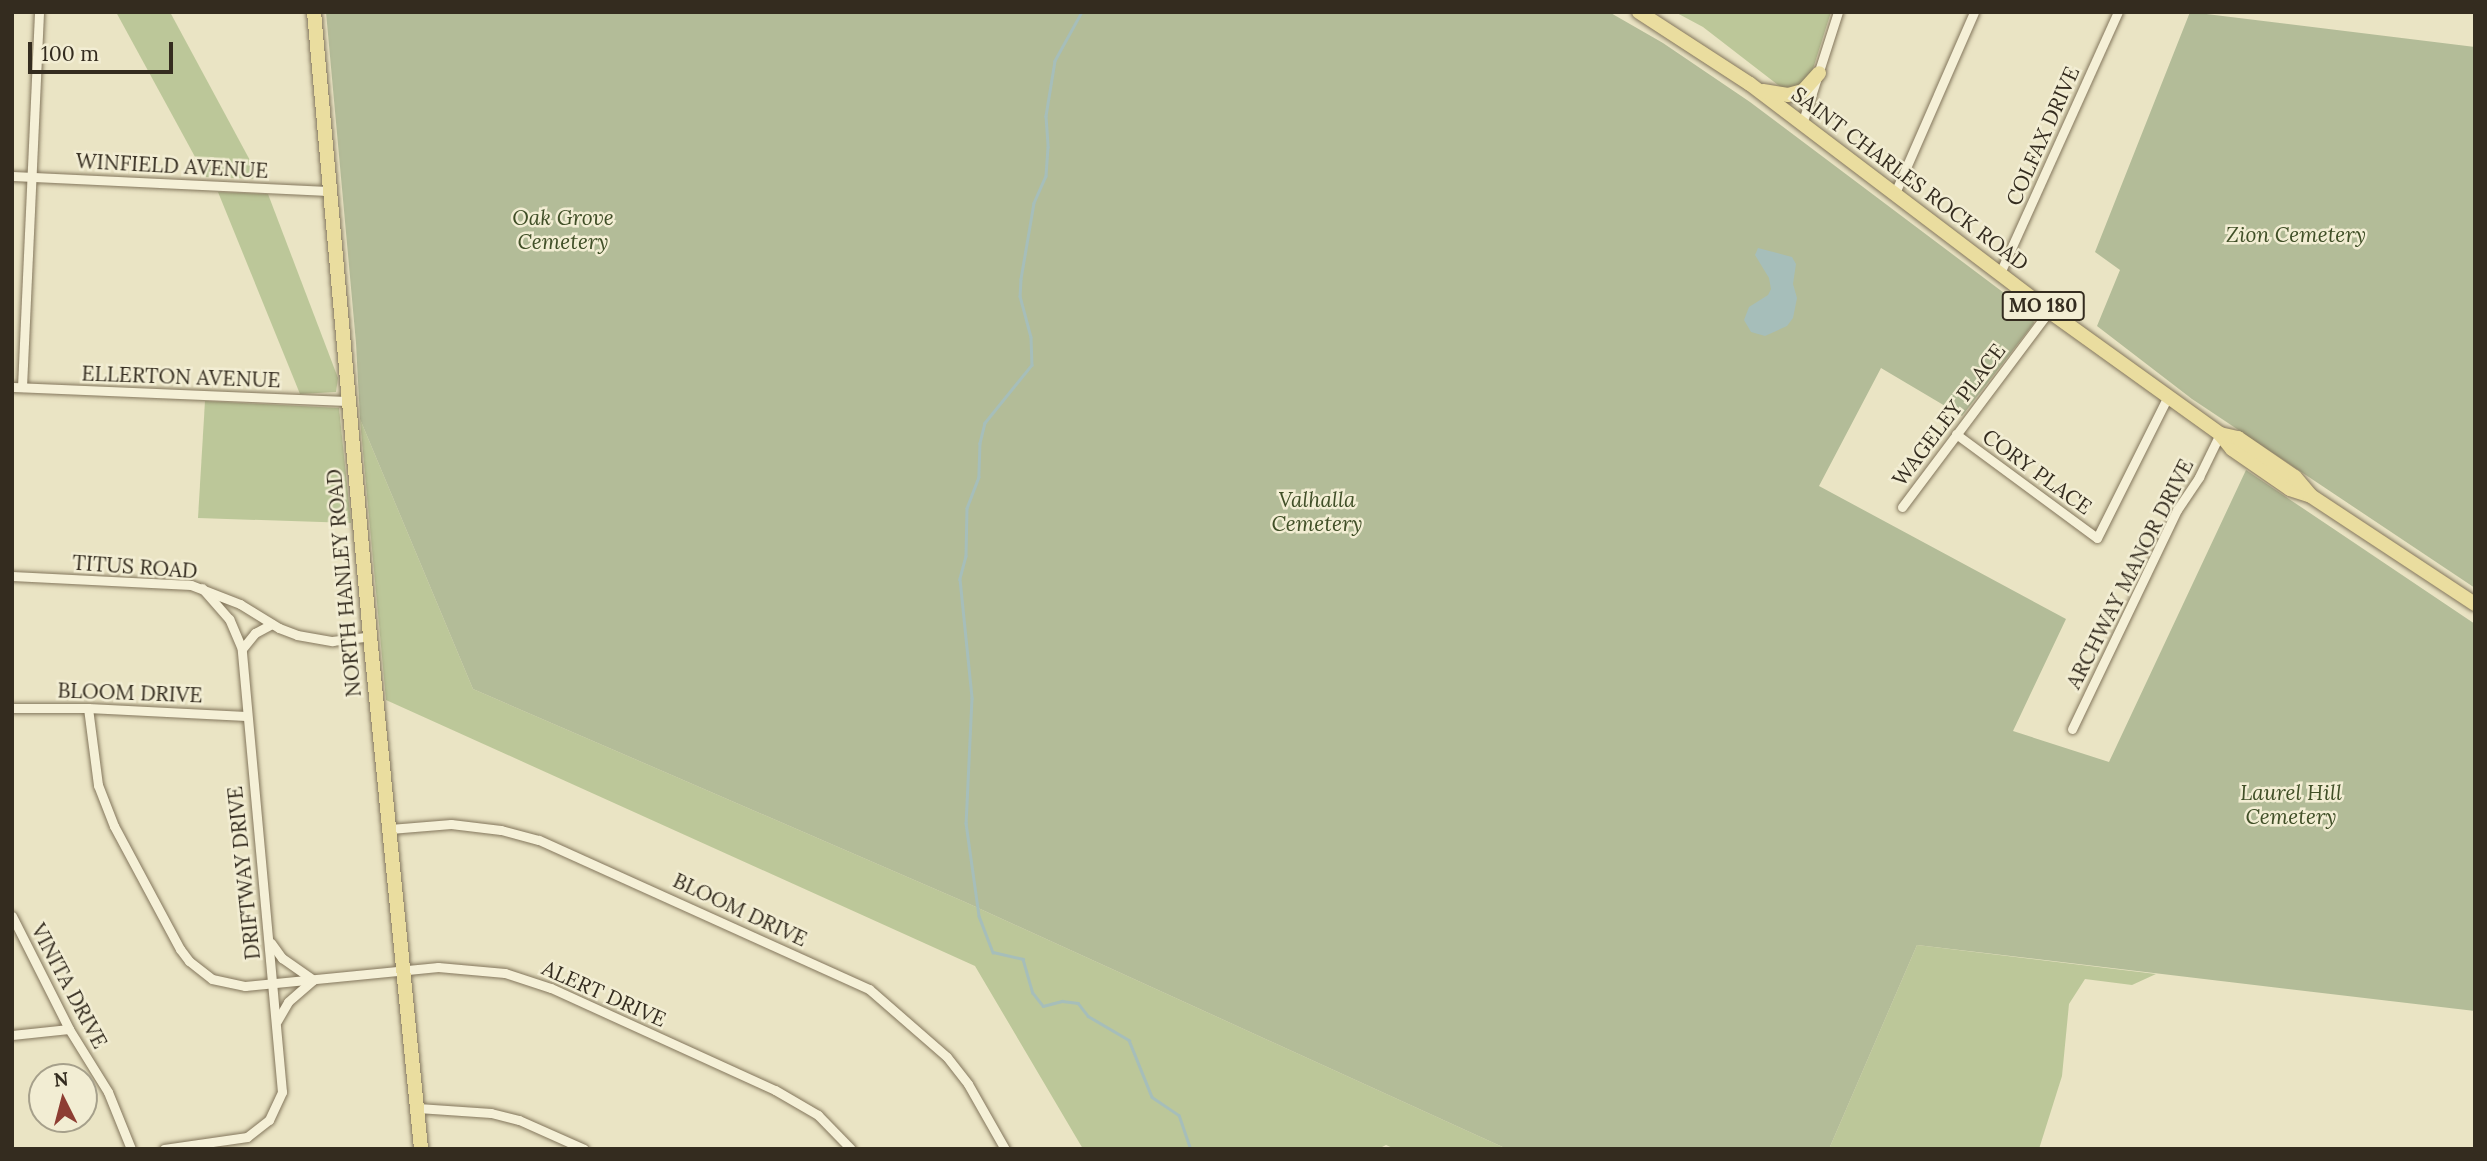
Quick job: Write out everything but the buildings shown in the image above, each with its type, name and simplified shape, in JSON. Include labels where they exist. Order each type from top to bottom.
[{"type":"main road","name":"NORTH HANLEY ROAD","points":[[314,12],[370,636],[421,1149]]},
{"type":"main road","name":"SAINT CHARLES ROCK ROAD","points":[[1639,12],[1759,91],[2167,398],[2220,433],[2238,439],[2286,471],[2311,496],[2475,604]]},
{"type":"main road","points":[[1759,91],[1788,95],[1802,91],[1819,73]]},
{"type":"street","points":[[17,387],[32,177],[39,12]]},
{"type":"street","points":[[1802,124],[1838,12]]},
{"type":"street","points":[[1895,192],[1975,12]]},
{"type":"street","name":"COLFAX DRIVE","points":[[2000,273],[2118,12]]},
{"type":"street","name":"WINFIELD AVENUE","points":[[12,176],[329,191]]},
{"type":"street","name":"WAGELEY PLACE","points":[[1902,506],[2049,311]]},
{"type":"street","name":"ELLERTON AVENUE","points":[[17,387],[348,401]]},
{"type":"street","name":"CORY PLACE","points":[[1956,434],[2097,538],[2167,398]]},
{"type":"street","name":"ARCHWAY MANOR DRIVE","points":[[2072,729],[2177,510],[2199,477],[2220,433]]},
{"type":"street","name":"TITUS ROAD","points":[[12,576],[202,588],[240,604],[272,624],[317,640],[370,636]]},
{"type":"street","name":"DRIFTWAY DRIVE","points":[[164,1149],[247,1137],[270,1120],[282,1093],[242,649],[229,619],[202,588]]},
{"type":"street","points":[[242,649],[255,633],[272,624]]},
{"type":"street","name":"BLOOM DRIVE","points":[[12,708],[88,708],[246,716]]},
{"type":"street","name":"ALERT DRIVE","points":[[88,708],[94,765],[107,809],[180,949],[199,970],[224,983],[244,986],[461,967],[532,980],[801,1103],[832,1128],[851,1149]]},
{"type":"street","name":"BLOOM DRIVE","points":[[390,829],[451,824],[501,830],[539,840],[869,989],[947,1057],[968,1084],[1005,1149]]},
{"type":"street","name":"VINITA DRIVE","points":[[12,916],[69,1029],[108,1092],[131,1149]]},
{"type":"street","points":[[268,934],[282,958],[313,980],[288,1002],[277,1021]]},
{"type":"street","points":[[12,1035],[69,1029]]},
{"type":"street","points":[[418,1108],[491,1113],[519,1120],[584,1149]]},
{"type":"green space","points":[[116,12],[170,12],[260,179],[206,177]]},
{"type":"green space","name":"Valhalla Cemetery","points":[[326,12],[1609,12],[1663,43],[1750,102],[2032,314],[2034,323],[1962,416],[1881,368],[1819,486],[2066,619],[2013,731],[2109,762],[2246,470],[2475,624],[2475,1011],[1917,945],[1829,1149],[1507,1149],[965,902],[473,689],[360,419],[356,343]]},
{"type":"green space","points":[[1675,12],[1831,12],[1811,75],[1795,90],[1782,88],[1703,27]]},
{"type":"green space","name":"Zion Cemetery","points":[[2190,12],[2475,47],[2475,588],[2192,399],[2097,326],[2120,270],[2095,252]]},
{"type":"green space","points":[[218,192],[268,194],[338,378],[336,392],[300,394]]},
{"type":"green space","points":[[205,401],[339,408],[351,523],[198,518]]},
{"type":"green space","points":[[360,419],[473,689],[965,902],[1507,1149],[1395,1149],[1386,1145],[1378,1149],[1083,1149],[975,966],[386,700]]},
{"type":"green space","points":[[1917,945],[2156,974],[2132,985],[2085,979],[2069,1004],[2062,1076],[2039,1149],[1829,1149]]},
{"type":"water","points":[[1758,248],[1792,257],[1796,264],[1793,284],[1797,298],[1793,318],[1787,326],[1765,336],[1751,332],[1744,320],[1749,307],[1768,295],[1771,289],[1769,278],[1755,255]]},
{"type":"waterway","points":[[1082,12],[1055,61],[1046,116],[1046,176],[1034,203],[1021,279],[1020,296],[1031,337],[1032,365],[985,423],[980,443],[979,477],[967,508],[966,556],[960,579],[972,698],[966,823],[979,916],[993,952],[1023,959],[1033,993],[1043,1006],[1062,1001],[1078,1003],[1088,1016],[1129,1040],[1152,1097],[1179,1115],[1191,1149]]},
{"type":"park label","name":"Oak Grove Cemetery","points":[[563,230]]},
{"type":"park label","name":"Laurel Hill Cemetery","points":[[2291,805]]}]
